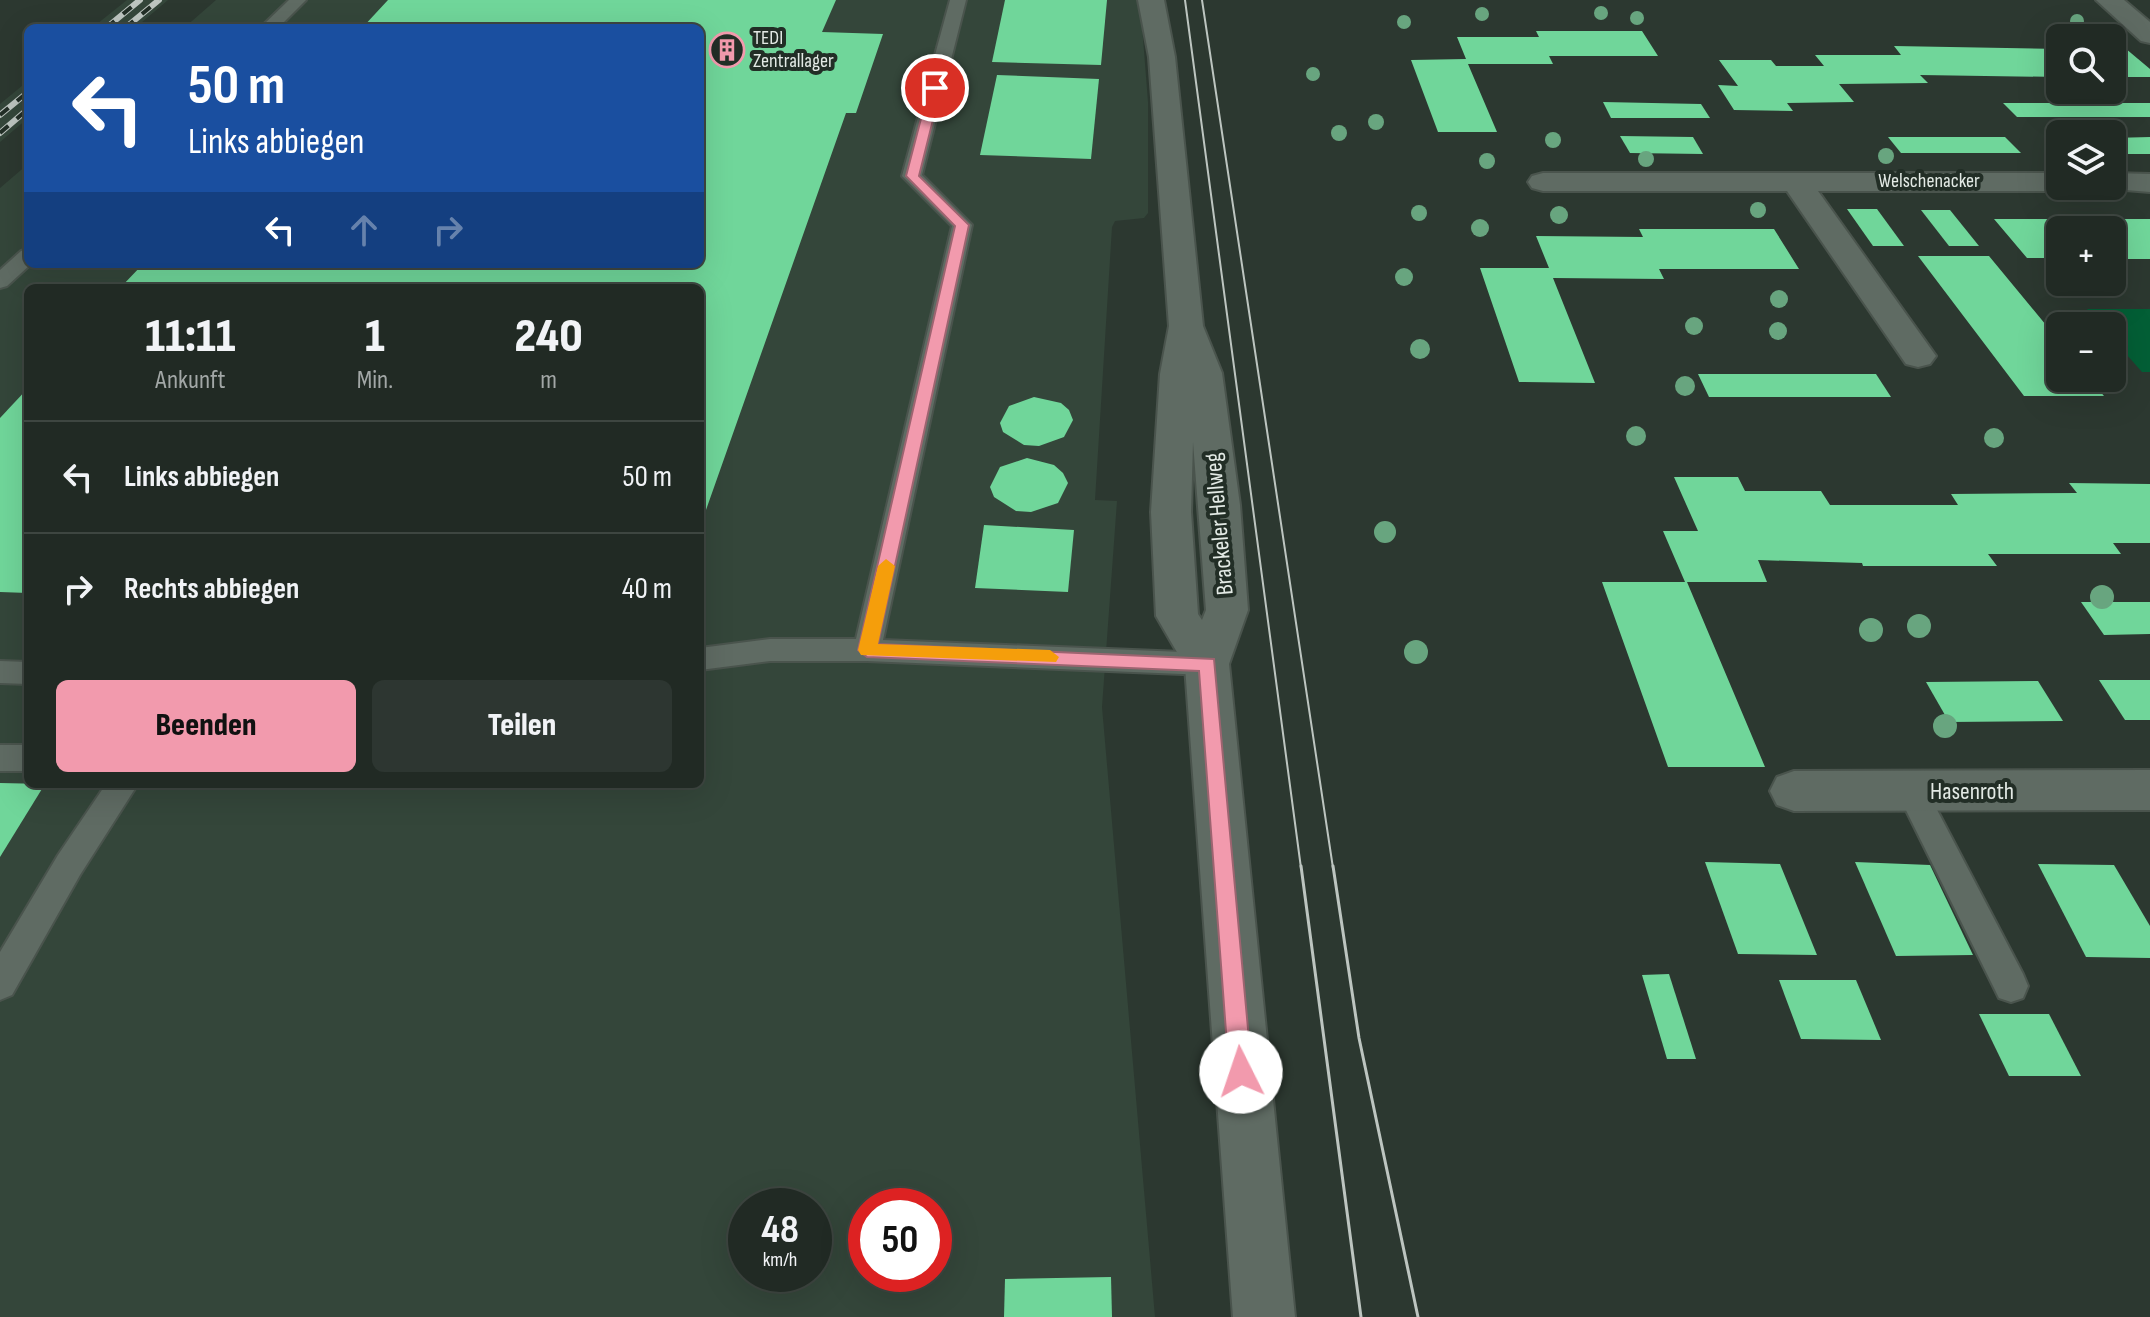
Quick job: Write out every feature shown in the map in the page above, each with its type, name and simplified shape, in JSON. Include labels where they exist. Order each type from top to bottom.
[{"type":"main road","name":"Brackeler Hellweg","points":[[1151,0],[1162,57],[1186,326],[1178,374],[1171,512],[1177,616],[1207,664]]},
{"type":"main road","name":"Brackeler Hellweg","points":[[1162,57],[1173,0]]},
{"type":"main road","points":[[2109,0],[2150,35]]},
{"type":"main road","name":"Welschenacker","points":[[1543,182],[2046,182]]},
{"type":"main road","points":[[2126,182],[2150,183]]},
{"type":"main road","points":[[1797,183],[1918,356]]},
{"type":"main road","points":[[1207,664],[1264,1317]]},
{"type":"main road","name":"Hasenroth","points":[[1794,791],[2150,790]]},
{"type":"lane","points":[[272,24],[298,0]]},
{"type":"lane","points":[[867,650],[962,225],[912,176],[958,0]]},
{"type":"lane","points":[[0,282],[24,259]]},
{"type":"lane","points":[[704,658],[770,650],[867,650],[1207,664]]},
{"type":"lane","points":[[0,672],[24,673]]},
{"type":"lane","points":[[0,758],[24,758]]},
{"type":"lane","points":[[0,984],[69,865],[120,788]]},
{"type":"lane","points":[[1912,792],[2011,986]]},
{"type":"shaded area","points":[[127,0],[168,0],[140,24],[97,24]]},
{"type":"shaded area","points":[[216,0],[1140,0],[1148,102],[1148,213],[1144,218],[1115,221],[1112,227],[1095,500],[1117,501],[1102,707],[1155,1317],[0,1317],[0,188],[24,167],[24,268],[704,268],[704,24],[189,24]]},
{"type":"shaded area","points":[[24,84],[24,121],[0,142],[0,104]]},
{"type":"green space","points":[[2087,309],[2150,309],[2150,372],[2142,372],[2126,354],[2126,312],[2090,312]]},
{"type":"building","points":[[388,0],[836,0],[822,32],[883,34],[856,113],[846,113],[704,516],[704,284],[124,284],[139,268],[704,268],[704,24],[366,24]]},
{"type":"building","points":[[1005,0],[1107,0],[1101,65],[992,62]]},
{"type":"building","points":[[1536,31],[1642,31],[1658,56],[1549,56],[1553,64],[1468,64],[1497,132],[1438,132],[1411,60],[1466,59],[1457,37],[1539,37]]},
{"type":"building","points":[[1894,46],[2046,49],[2046,77],[1920,75],[1928,83],[1839,84],[1854,102],[1787,103],[1793,111],[1734,110],[1718,85],[1738,86],[1719,60],[1771,60],[1776,66],[1824,66],[1815,55],[1901,55]]},
{"type":"building","points":[[2126,49],[2150,69],[2150,77],[2126,77]]},
{"type":"building","points":[[997,75],[1099,79],[1091,159],[980,155]]},
{"type":"building","points":[[1603,102],[1701,104],[1710,118],[1611,118]]},
{"type":"building","points":[[2003,103],[2150,103],[2150,117],[2017,117]]},
{"type":"building","points":[[1620,136],[1693,137],[1703,154],[1630,153]]},
{"type":"building","points":[[1888,137],[2005,137],[2021,153],[1901,153]]},
{"type":"building","points":[[2150,137],[2150,154],[2126,154],[2126,138]]},
{"type":"building","points":[[1847,209],[1877,209],[1904,246],[1873,246]]},
{"type":"building","points":[[1921,210],[1950,210],[1979,246],[1949,246]]},
{"type":"building","points":[[1994,219],[2046,219],[2046,258],[2027,258]]},
{"type":"building","points":[[2126,219],[2150,219],[2150,259],[2126,259]]},
{"type":"building","points":[[1639,229],[1774,229],[1799,269],[1659,269],[1664,279],[1553,278],[1595,383],[1519,382],[1480,268],[1549,268],[1536,236],[1643,237]]},
{"type":"building","points":[[1918,256],[1989,256],[2046,325],[2046,392],[2101,392],[2104,396],[2024,396]]},
{"type":"building","points":[[1698,374],[1876,374],[1891,397],[1709,397]]},
{"type":"building","points":[[24,392],[24,593],[0,592],[0,418]]},
{"type":"building","points":[[1034,397],[1061,403],[1069,410],[1073,420],[1064,437],[1039,446],[1024,445],[1003,432],[1000,423],[1009,406]]},
{"type":"building","points":[[1027,458],[1054,465],[1063,473],[1068,483],[1058,503],[1031,512],[1016,511],[994,497],[990,487],[1000,467]]},
{"type":"building","points":[[1674,477],[1738,477],[1745,491],[1821,491],[1830,505],[1958,505],[1951,494],[2077,493],[2069,483],[2150,484],[2150,543],[2113,543],[2121,554],[1988,554],[1997,566],[1863,566],[1862,563],[1758,560],[1767,582],[1687,582],[1765,767],[1668,767],[1602,582],[1685,582],[1663,531],[1698,531]]},
{"type":"building","points":[[984,525],[1074,530],[1068,592],[975,588]]},
{"type":"building","points":[[2081,602],[2150,602],[2150,634],[2104,635]]},
{"type":"building","points":[[2099,680],[2150,680],[2150,720],[2125,720]]},
{"type":"building","points":[[2038,681],[2063,721],[1949,722],[1926,682]]},
{"type":"building","points":[[0,783],[43,788],[0,857]]},
{"type":"building","points":[[1705,862],[1780,864],[1817,955],[1738,954]]},
{"type":"building","points":[[1855,862],[1930,865],[1973,955],[1896,956]]},
{"type":"building","points":[[2038,864],[2114,865],[2150,926],[2150,958],[2086,957]]},
{"type":"building","points":[[1669,974],[1696,1059],[1667,1059],[1642,975]]},
{"type":"building","points":[[1779,980],[1856,980],[1881,1040],[1801,1039]]},
{"type":"building","points":[[1979,1014],[2049,1014],[2081,1076],[2009,1076]]},
{"type":"building","points":[[1111,1277],[1112,1317],[1004,1317],[1005,1279]]},
{"type":"tram line","points":[[1185,0],[1301,868]]},
{"type":"tram line","points":[[1202,0],[1333,868]]},
{"type":"tram line","points":[[1301,866],[1361,1317]]},
{"type":"tram line","points":[[1333,866],[1359,1038],[1418,1317]]},
{"type":"railway","points":[[111,24],[140,0]]},
{"type":"railway","points":[[130,24],[159,0]]},
{"type":"railway","points":[[0,115],[24,95]]},
{"type":"railway","points":[[0,133],[24,112]]},
{"type":"slow traffic","points":[[886,566],[867,650],[1050,657]]},
{"type":"place","name":"TEDI Zentrallager","points":[[727,50]]},
{"type":"route","points":[[935,88],[912,176],[962,225],[867,650],[1207,664],[1241,1072]]}]
